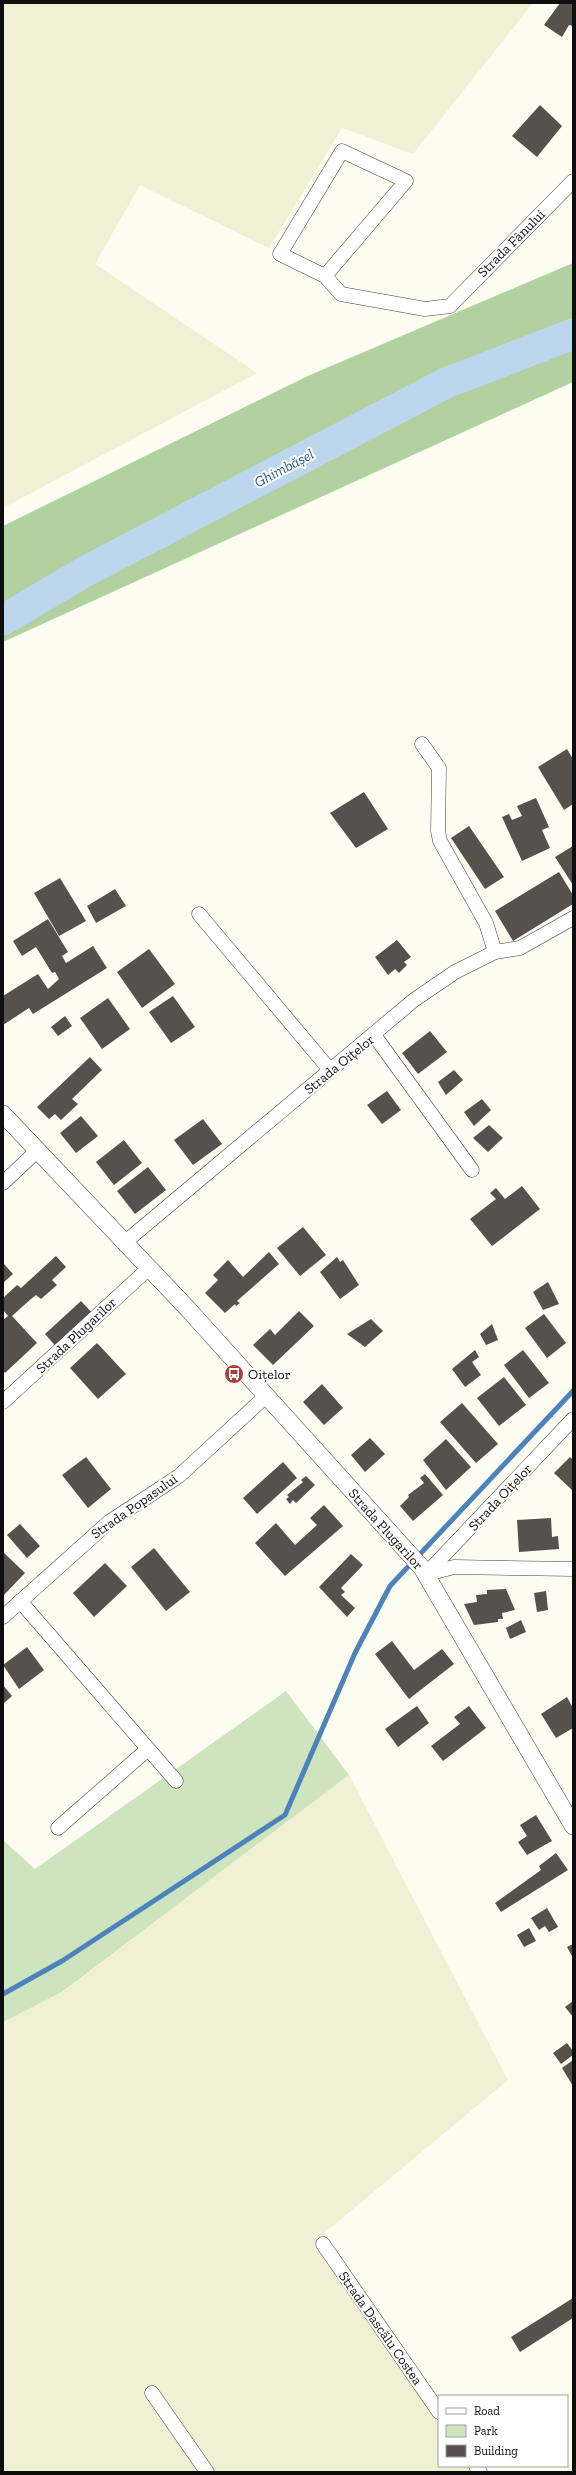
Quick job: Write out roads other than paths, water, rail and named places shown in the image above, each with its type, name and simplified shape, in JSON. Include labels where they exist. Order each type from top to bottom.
[{"type":"street","points":[[342,151],[406,181],[325,276],[280,254],[342,151]]},
{"type":"street","name":"Strada Fânului","points":[[325,276],[341,294],[425,309],[450,306],[573,181]]},
{"type":"street","points":[[422,744],[439,768],[438,831],[440,841],[486,923],[495,952]]},
{"type":"street","points":[[199,914],[330,1070]]},
{"type":"street","name":"Strada Oițelor","points":[[124,1243],[330,1070],[374,1036],[414,1000],[455,972],[495,952],[520,948],[573,918]]},
{"type":"street","points":[[374,1036],[472,1170]]},
{"type":"street","name":"Strada Plugarilor","points":[[3,1114],[148,1269],[187,1308],[424,1571],[573,1826]]},
{"type":"street","points":[[3,1183],[38,1150]]},
{"type":"street","name":"Strada Plugarilor","points":[[3,1402],[148,1269]]},
{"type":"street","name":"Strada Popasului","points":[[3,1617],[109,1522],[179,1476],[266,1396]]},
{"type":"street","name":"Strada Oițelor","points":[[424,1571],[573,1419]]},
{"type":"street","points":[[424,1571],[454,1567],[573,1570]]},
{"type":"street","points":[[20,1601],[176,1781]]},
{"type":"street","points":[[58,1828],[148,1749]]},
{"type":"street","name":"Strada Dascălu Costea","points":[[323,2244],[438,2411]]},
{"type":"street","points":[[152,2393],[207,2472]]},
{"type":"waterway","name":"Ghimbășel","points":[[3,620],[86,571],[446,383],[573,334]]},
{"type":"waterway","points":[[3,1994],[62,1961],[285,1815],[355,1653],[390,1586],[573,1391]]},
{"type":"place","name":"Oițelor","points":[[234,1374]]}]
